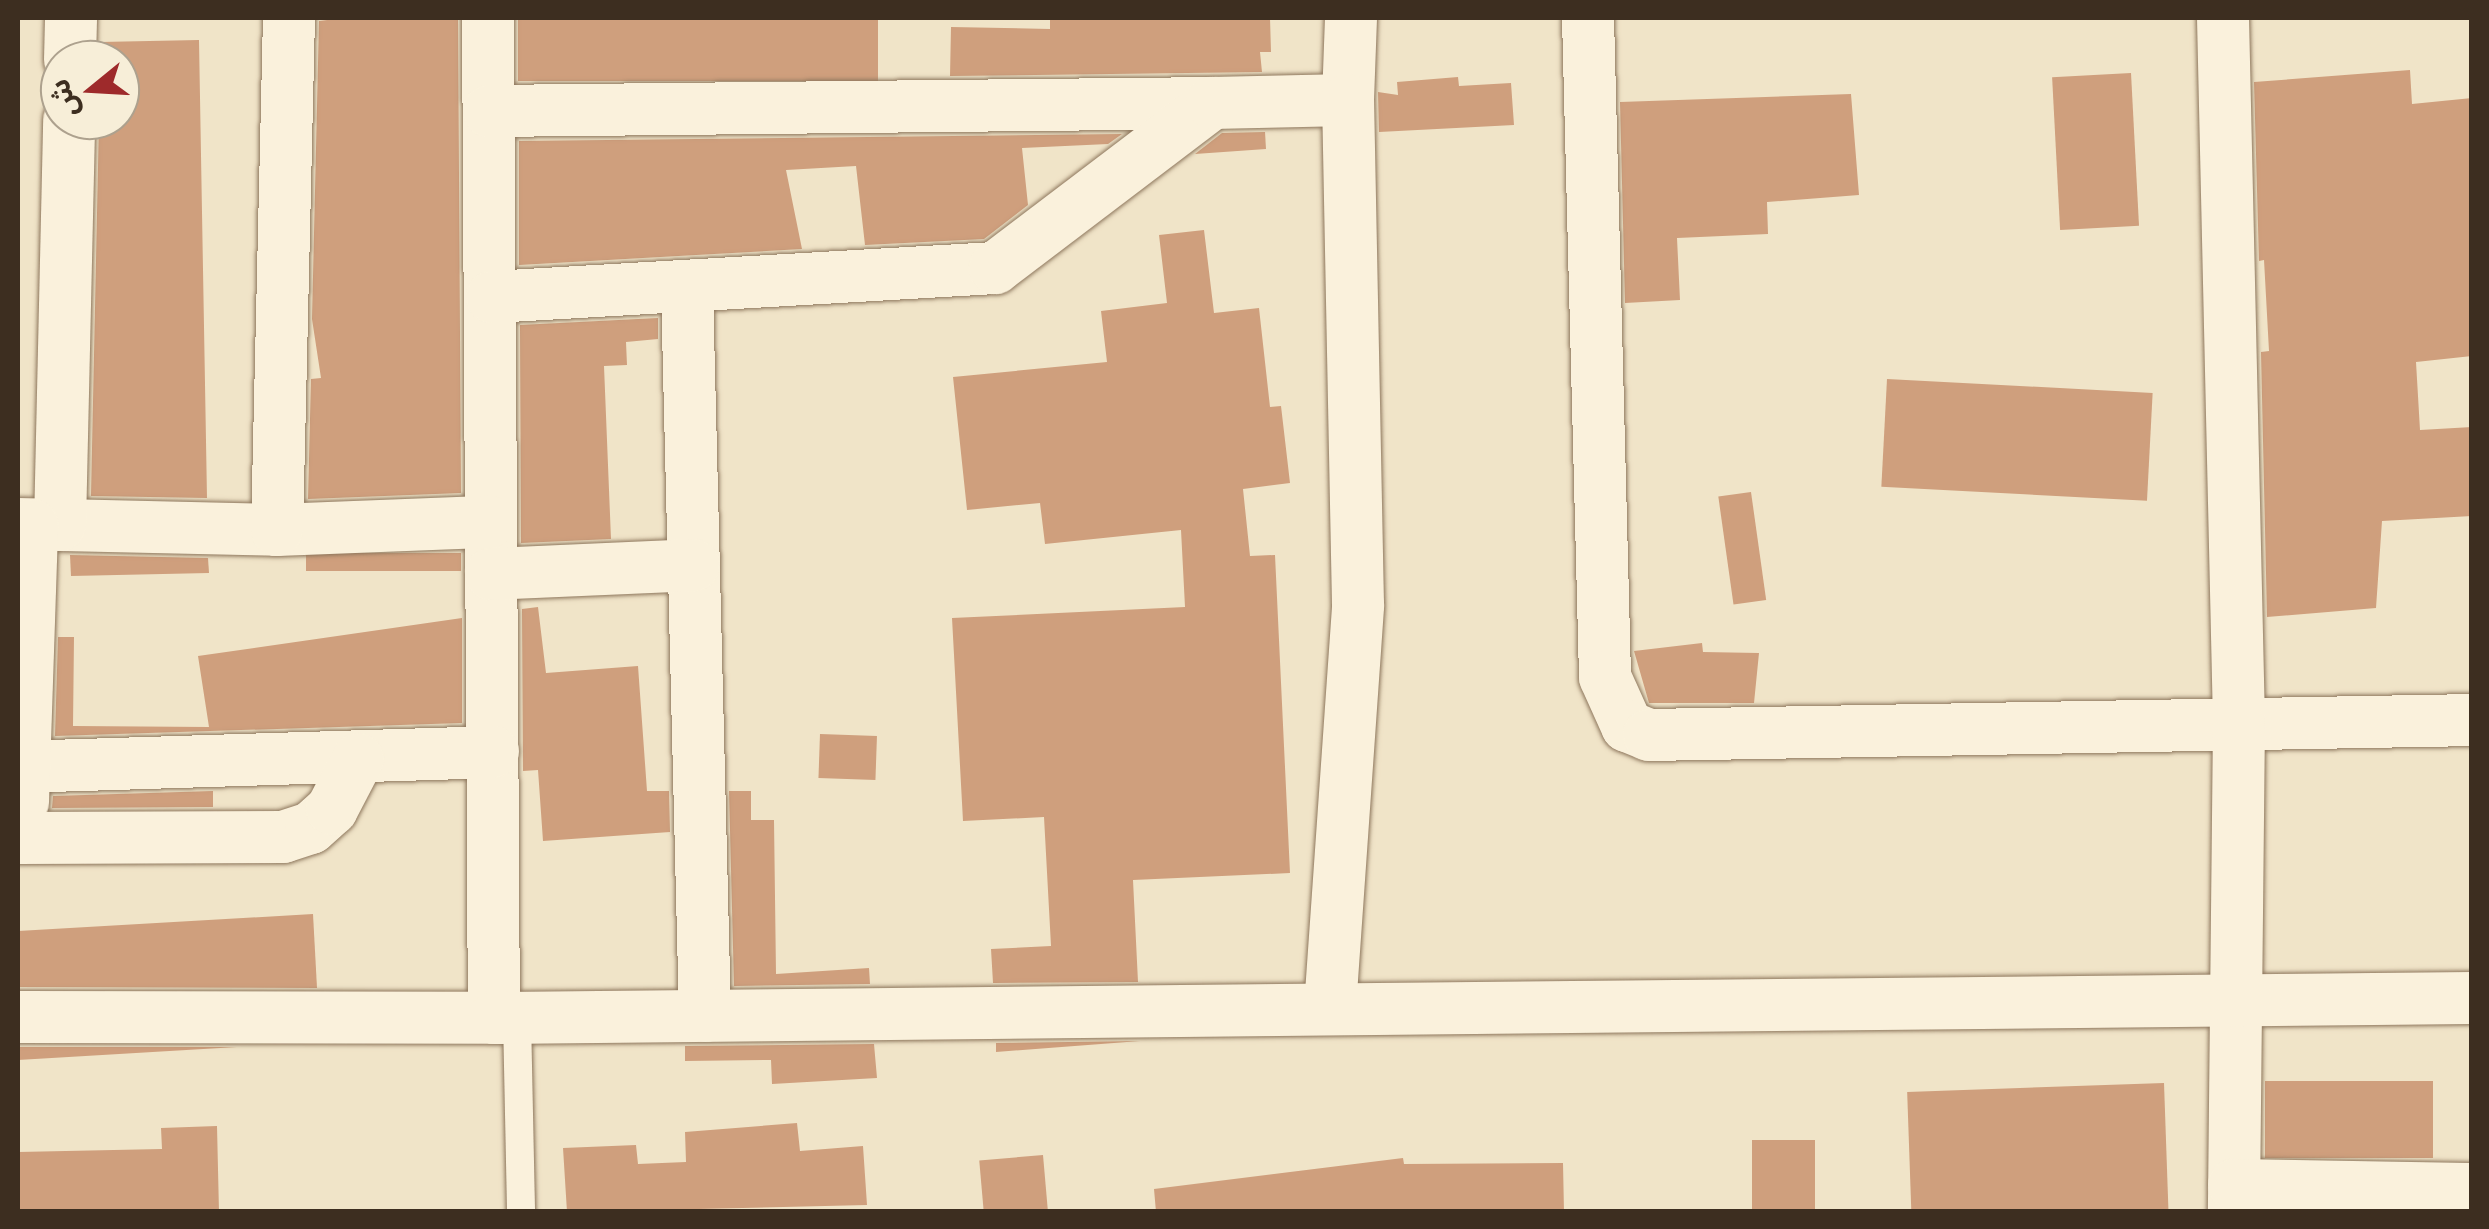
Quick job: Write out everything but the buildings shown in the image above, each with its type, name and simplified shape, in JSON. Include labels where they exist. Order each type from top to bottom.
[{"type":"street","points":[[277,530],[288,18]]},
{"type":"street","points":[[488,18],[493,752],[505,1018]]},
{"type":"street","points":[[1330,1008],[1358,605],[1348,100],[1351,18]]},
{"type":"street","points":[[1588,18],[1605,677],[1628,726],[1649,735],[2472,720]]},
{"type":"street","points":[[2223,18],[2239,722],[2234,1198],[2472,1189]]},
{"type":"street","points":[[488,111],[1348,100]]},
{"type":"street","points":[[492,297],[687,290],[995,268],[1212,103]]},
{"type":"street","points":[[67,140],[40,376],[37,525],[19,838],[283,836],[312,828],[332,809],[358,759]]},
{"type":"street","points":[[687,290],[705,1016]]},
{"type":"street","points":[[37,525],[277,530],[490,522]]},
{"type":"street","points":[[491,574],[694,565]]},
{"type":"street","points":[[22,767],[493,752]]},
{"type":"street","points":[[18,1017],[505,1018],[2236,996],[2472,998]]},
{"type":"lane","points":[[505,1018],[521,1212]]}]
